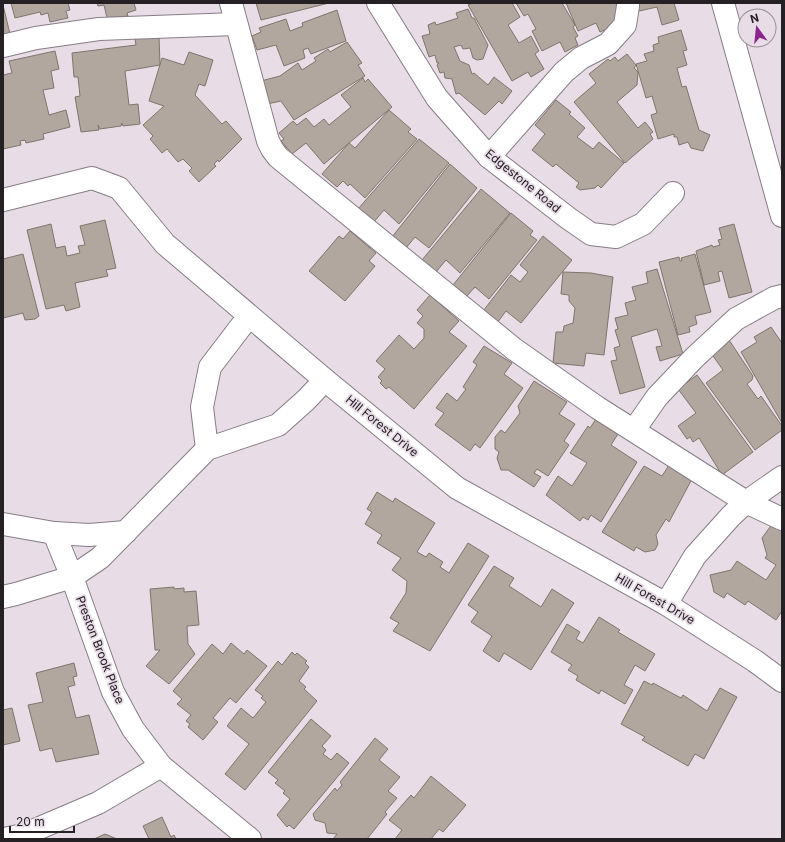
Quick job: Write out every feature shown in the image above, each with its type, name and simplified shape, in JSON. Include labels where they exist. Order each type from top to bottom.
[{"type":"street","points":[[231,3],[268,141],[278,157],[514,349],[598,408],[746,502],[782,519]]},
{"type":"street","points":[[489,156],[564,72],[581,58],[608,44],[625,25],[628,3]]},
{"type":"street","points":[[723,3],[782,216]]},
{"type":"street","name":"Edgestone Road","points":[[379,4],[437,98],[489,156],[568,218],[591,234],[616,237],[643,224],[673,193]]},
{"type":"street","points":[[3,46],[36,38],[99,29],[236,24]]},
{"type":"street","name":"Hill Forest Drive","points":[[3,200],[92,178],[119,188],[165,244],[325,380],[457,488],[666,604],[755,661],[782,681]]},
{"type":"street","points":[[634,430],[657,397],[694,358],[731,324],[757,307],[774,298],[782,296]]},
{"type":"street","points":[[206,449],[202,407],[210,368],[249,316]]},
{"type":"street","points":[[3,597],[72,577],[100,558],[206,449],[278,425],[306,400],[325,380]]},
{"type":"street","points":[[666,604],[695,556],[731,516],[746,502],[782,477]]},
{"type":"street","points":[[3,524],[54,533],[89,535],[126,532]]},
{"type":"street","name":"Preston Brook Place","points":[[54,533],[72,577],[113,692],[133,729],[161,766],[250,839]]},
{"type":"street","points":[[4,839],[22,835],[98,803],[161,766]]},
{"type":"building","points":[[11,3],[68,3],[70,10],[66,11],[68,18],[50,22],[48,13],[41,15],[40,12],[15,18]]},
{"type":"building","points":[[97,3],[134,3],[136,10],[127,13],[128,16],[107,18],[104,5],[98,6]]},
{"type":"building","points":[[256,3],[329,3],[261,20]]},
{"type":"building","points":[[472,3],[512,3],[520,17],[508,25],[519,43],[531,36],[539,51],[535,54],[544,69],[531,77],[528,72],[512,81],[468,5]]},
{"type":"building","points":[[516,3],[562,3],[575,25],[573,27],[578,36],[575,38],[578,45],[565,52],[560,42],[542,51],[532,31],[536,29],[528,14],[524,16]]},
{"type":"building","points":[[566,3],[616,3],[620,17],[616,25],[600,32],[596,23],[578,31]]},
{"type":"building","points":[[636,3],[674,3],[679,20],[662,25],[657,7],[639,11]]},
{"type":"building","points":[[3,5],[10,34],[3,36]]},
{"type":"building","points":[[468,9],[488,45],[483,59],[477,60],[473,58],[470,48],[463,49],[461,45],[454,47],[460,61],[469,65],[472,74],[474,73],[488,85],[494,77],[512,91],[502,104],[499,101],[485,115],[459,93],[456,94],[452,79],[445,78],[444,72],[440,73],[437,65],[439,63],[437,63],[435,55],[429,57],[422,36],[430,34],[428,25],[435,22],[436,25],[458,18],[456,13]]},
{"type":"building","points":[[337,10],[346,41],[311,54],[308,48],[303,50],[305,58],[284,66],[276,45],[257,50],[252,36],[261,32],[259,28],[286,19],[290,31],[303,26],[302,23]]},
{"type":"building","points":[[681,30],[687,50],[683,51],[687,65],[677,68],[682,87],[686,86],[699,130],[710,135],[703,151],[691,148],[688,142],[679,145],[677,137],[674,137],[674,134],[658,139],[651,115],[657,113],[652,96],[646,98],[636,64],[647,61],[644,54],[654,51],[653,45],[659,43],[658,37]]},
{"type":"building","points":[[159,36],[160,65],[125,71],[129,105],[138,104],[140,124],[123,126],[122,123],[121,126],[100,129],[98,125],[99,130],[81,132],[75,97],[80,96],[78,77],[74,77],[72,53],[136,45],[135,39]]},
{"type":"building","points":[[347,42],[362,63],[358,65],[365,76],[294,120],[281,101],[267,104],[261,81],[280,76],[298,63],[302,70],[316,61],[314,58],[328,49],[330,52]]},
{"type":"building","points":[[55,51],[59,69],[51,71],[54,88],[43,90],[49,115],[66,110],[70,127],[43,134],[44,139],[26,143],[25,140],[20,141],[21,145],[3,149],[3,75],[12,73],[9,61]]},
{"type":"building","points":[[189,52],[213,60],[205,86],[199,84],[195,95],[222,124],[226,121],[242,139],[219,162],[218,160],[214,164],[216,166],[199,182],[189,171],[192,168],[183,159],[178,162],[167,149],[162,153],[150,139],[153,136],[143,125],[164,106],[149,101],[162,58],[184,65]]},
{"type":"building","points":[[627,54],[636,65],[634,68],[638,72],[637,85],[617,102],[638,128],[645,122],[653,132],[650,134],[653,139],[625,163],[574,102],[596,83],[589,74],[608,59],[610,61],[615,57],[618,61]]},
{"type":"building","points":[[363,78],[365,82],[368,79],[392,107],[324,164],[306,143],[292,154],[281,141],[284,139],[279,133],[293,121],[297,125],[306,118],[314,127],[324,119],[329,125],[351,107],[341,95]]},
{"type":"building","points":[[556,100],[571,112],[569,114],[585,128],[577,137],[593,149],[599,142],[624,163],[601,188],[598,185],[595,188],[580,190],[576,187],[579,183],[556,164],[553,167],[532,150],[545,134],[535,125]]},
{"type":"building","points":[[389,110],[411,129],[408,132],[417,139],[365,198],[350,184],[348,186],[343,181],[337,187],[322,174],[349,143],[355,148]]},
{"type":"building","points":[[419,139],[449,163],[399,224],[384,210],[373,223],[358,209]]},
{"type":"building","points":[[450,164],[477,188],[429,248],[415,237],[406,248],[392,237]]},
{"type":"building","points":[[481,189],[510,213],[460,273],[446,260],[436,272],[422,260]]},
{"type":"building","points":[[511,213],[533,231],[530,235],[537,240],[489,299],[475,287],[467,296],[453,285]]},
{"type":"building","points":[[105,220],[116,268],[106,270],[108,276],[75,283],[80,307],[66,311],[64,305],[46,309],[27,230],[51,224],[56,248],[65,246],[67,256],[80,253],[78,246],[85,245],[80,226]]},
{"type":"building","points":[[734,224],[752,292],[729,298],[722,271],[718,272],[720,281],[704,285],[696,251],[712,245],[713,247],[720,245],[718,240],[722,239],[719,228]]},
{"type":"building","points":[[350,231],[376,253],[369,261],[375,266],[345,301],[309,271],[339,236],[343,239]]},
{"type":"building","points":[[543,236],[572,260],[521,323],[506,311],[497,323],[483,311],[511,275],[520,282],[528,272],[520,265]]},
{"type":"building","points":[[23,254],[39,316],[35,319],[25,320],[23,313],[3,318],[3,259]]},
{"type":"building","points":[[695,254],[711,312],[695,316],[697,324],[689,327],[690,332],[678,335],[659,262],[679,257],[680,261],[682,261],[681,258]]},
{"type":"building","points":[[657,269],[683,354],[660,361],[656,347],[662,346],[657,329],[631,337],[645,387],[620,394],[611,361],[617,360],[614,348],[620,346],[615,330],[618,329],[615,318],[628,315],[625,303],[636,300],[632,287],[648,283],[646,272]]},
{"type":"building","points":[[563,272],[591,273],[613,277],[604,355],[586,353],[584,366],[553,363],[556,332],[563,332],[564,326],[573,323],[575,308],[569,301],[569,295],[561,294]]},
{"type":"building","points":[[430,295],[459,321],[449,332],[467,346],[414,409],[389,387],[386,389],[380,383],[382,381],[378,377],[385,369],[376,361],[399,335],[414,349],[424,338],[424,329],[417,323],[423,316],[417,310]]},
{"type":"building","points":[[771,327],[782,343],[782,423],[741,352],[757,342],[754,337]]},
{"type":"building","points":[[729,340],[753,376],[752,380],[747,384],[758,399],[761,396],[782,426],[782,430],[755,450],[706,383],[723,370],[711,353]]},
{"type":"building","points":[[484,346],[512,363],[504,374],[523,388],[480,448],[475,444],[470,451],[435,425],[444,413],[436,408],[447,393],[457,401],[466,389],[463,387],[477,365],[473,362]]},
{"type":"building","points":[[697,375],[753,452],[722,475],[699,438],[693,442],[690,437],[687,439],[678,426],[696,413],[678,389]]},
{"type":"building","points":[[534,381],[567,402],[559,414],[575,424],[564,441],[569,445],[548,476],[537,469],[534,473],[541,477],[534,487],[508,470],[501,470],[497,458],[499,452],[495,449],[495,437],[501,430],[505,433],[520,413],[518,406]]},
{"type":"building","points":[[596,419],[618,434],[611,445],[637,462],[601,522],[591,515],[588,520],[583,517],[580,521],[546,495],[558,476],[572,486],[587,463],[570,453],[588,426],[590,428]]},
{"type":"building","points":[[669,465],[692,479],[669,522],[666,519],[656,535],[658,544],[655,550],[645,552],[636,547],[634,551],[602,532],[644,466],[662,476]]},
{"type":"building","points":[[377,492],[393,502],[395,498],[435,523],[417,552],[426,557],[429,553],[443,562],[440,567],[449,573],[468,543],[489,556],[430,651],[393,631],[399,623],[390,618],[406,593],[407,581],[392,570],[401,558],[377,543],[382,535],[365,524],[372,512],[367,509]]},
{"type":"building","points":[[773,523],[782,529],[782,611],[776,620],[748,601],[745,605],[727,593],[724,598],[714,592],[710,575],[731,570],[737,561],[766,580],[776,565],[765,558],[767,555],[762,538]]},
{"type":"building","points":[[494,566],[514,578],[509,586],[541,607],[552,589],[574,603],[531,670],[504,653],[499,662],[483,651],[492,636],[471,622],[478,612],[468,605]]},
{"type":"building","points":[[174,587],[174,589],[184,588],[184,592],[196,591],[199,625],[187,626],[188,644],[195,654],[169,684],[146,666],[160,650],[155,650],[150,589]]},
{"type":"building","points":[[599,617],[620,630],[618,632],[655,654],[645,671],[635,665],[624,685],[633,690],[625,704],[601,690],[599,694],[576,680],[578,676],[568,670],[572,665],[551,652],[567,624],[580,632],[576,639],[583,643]]},
{"type":"building","points":[[231,643],[244,654],[247,650],[267,666],[236,703],[230,698],[213,718],[218,722],[203,740],[188,727],[190,724],[186,721],[191,715],[177,704],[182,699],[173,691],[212,644],[223,654]]},
{"type":"building","points":[[292,652],[295,655],[297,653],[307,661],[305,663],[309,667],[299,681],[306,687],[304,689],[317,701],[245,790],[225,774],[249,744],[227,726],[241,708],[253,718],[266,702],[261,698],[263,696],[255,690],[278,661],[282,665]]},
{"type":"building","points":[[74,663],[77,676],[73,677],[75,685],[68,687],[76,718],[89,715],[99,754],[56,762],[52,748],[40,751],[28,705],[43,702],[36,673]]},
{"type":"building","points":[[644,681],[652,685],[653,683],[681,698],[683,695],[707,711],[720,688],[737,697],[704,759],[695,754],[688,766],[642,740],[645,737],[621,724]]},
{"type":"building","points":[[12,708],[20,741],[3,745],[3,710]]},
{"type":"building","points":[[311,719],[331,736],[322,746],[326,750],[323,754],[331,760],[337,753],[349,763],[294,829],[289,825],[287,827],[277,815],[290,799],[283,793],[285,791],[275,783],[278,780],[268,772]]},
{"type":"building","points":[[375,738],[388,749],[379,760],[400,777],[388,791],[397,798],[385,812],[387,814],[367,839],[333,839],[337,834],[327,833],[325,823],[315,820],[313,814],[335,788],[337,791],[342,785],[340,782]]},
{"type":"building","points":[[431,776],[466,805],[443,832],[439,829],[431,839],[395,839],[402,830],[389,820],[411,795],[414,798]]},
{"type":"building","points":[[162,817],[171,837],[174,835],[176,839],[149,839],[143,826]]},
{"type":"building","points":[[105,834],[117,839],[94,839]]}]
